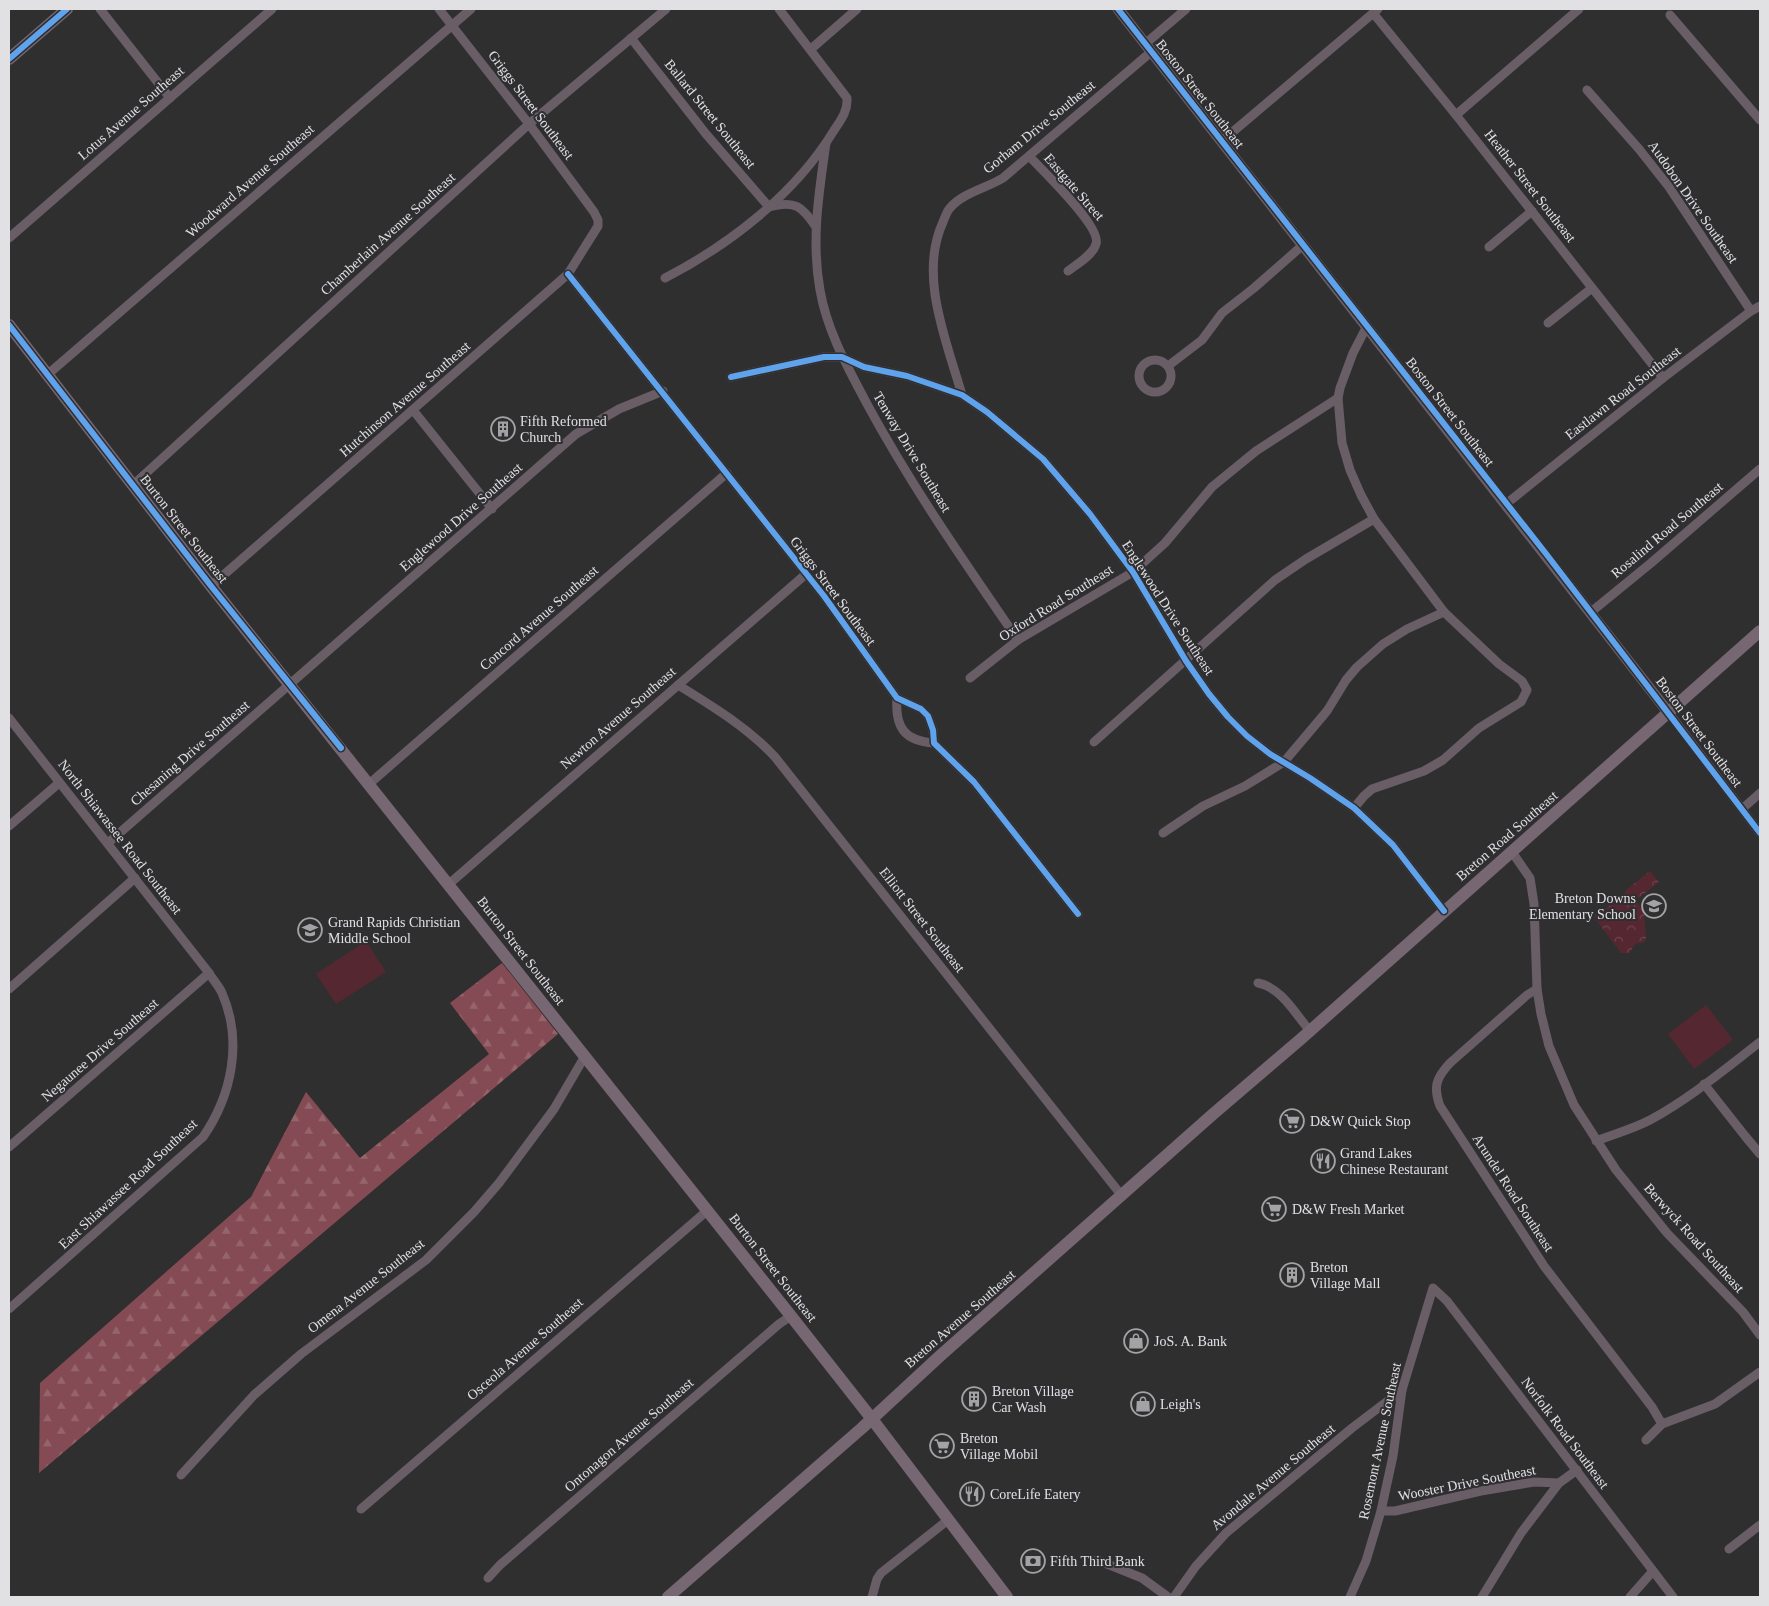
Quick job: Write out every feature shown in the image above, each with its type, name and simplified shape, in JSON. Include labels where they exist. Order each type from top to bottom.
[{"type":"main road","points":[[9,60],[67,9]]},
{"type":"main road","name":"Burton Street Southeast","points":[[10,329],[211,586],[708,1210],[872,1419],[1007,1597]]},
{"type":"main road","name":"Breton Road Southeast","points":[[1273,1063],[1760,631]]},
{"type":"main road","name":"Breton Avenue Southeast","points":[[668,1597],[872,1419],[1273,1063]]},
{"type":"street","points":[[100,9],[170,98]]},
{"type":"street","name":"Lotus Avenue Southeast","points":[[9,238],[272,9]]},
{"type":"street","name":"Griggs Street Southeast","points":[[439,9],[529,124],[598,220]]},
{"type":"street","name":"Woodward Avenue Southeast","points":[[47,375],[471,9]]},
{"type":"street","name":"Chamberlain Avenue Southeast","points":[[133,485],[529,124],[666,9]]},
{"type":"street","points":[[665,278],[697,261],[740,232],[769,206],[785,191],[826,143],[846,110],[847,98],[779,9]]},
{"type":"street","points":[[811,49],[857,9]]},
{"type":"street","name":"Boston Street Southeast","points":[[1118,9],[1591,612],[1760,833]]},
{"type":"street","name":"Gorham Drive Southeast","points":[[962,395],[939,317],[934,282],[935,243],[950,208],[961,198],[1003,178],[1148,48],[1186,9]]},
{"type":"street","points":[[1456,115],[1579,9]]},
{"type":"street","points":[[1222,142],[1375,11]]},
{"type":"street","name":"Heather Street Southeast","points":[[1375,11],[1662,378]]},
{"type":"street","points":[[1670,15],[1760,120]]},
{"type":"street","name":"Ballard Street Southeast","points":[[631,38],[706,134],[769,206]]},
{"type":"street","name":"Audobon Drive Southeast","points":[[1587,90],[1639,149],[1669,187],[1751,311]]},
{"type":"street","name":"Tenway Drive Southeast","points":[[826,143],[816,227],[820,290],[826,316],[842,357],[912,483],[1018,640]]},
{"type":"street","name":"Eastgate Street","points":[[1029,156],[1095,230],[1097,238],[1094,250],[1068,271]]},
{"type":"street","points":[[769,206],[781,203],[792,204],[803,211],[816,227]]},
{"type":"street","points":[[1489,247],[1532,211]]},
{"type":"street","name":"Hutchinson Avenue Southeast","points":[[211,586],[568,274],[598,226],[598,220]]},
{"type":"street","points":[[1168,366],[1202,340],[1222,313],[1303,245]]},
{"type":"street","name":"Griggs Street Southeast","points":[[568,274],[663,391],[824,596],[898,698],[921,709],[928,716],[933,730],[934,743]]},
{"type":"street","points":[[1548,323],[1592,288]]},
{"type":"street","name":"Eastlawn Road Southeast","points":[[1506,504],[1662,378],[1760,306]]},
{"type":"street","points":[[1354,808],[1372,790],[1424,771],[1443,760],[1479,728],[1521,702],[1527,690],[1522,681],[1499,664],[1444,612],[1374,519],[1357,487],[1342,443],[1338,398],[1353,353],[1366,326]]},
{"type":"street","name":"Englewood Drive Southeast","points":[[731,377],[816,358],[842,357],[864,367],[906,376],[962,395],[1009,429],[1043,459],[1090,514],[1134,572],[1186,661],[1209,694],[1237,727],[1259,746],[1354,808],[1393,846],[1444,910]]},
{"type":"street","name":"Englewood Drive Southeast","points":[[290,684],[576,434],[620,409],[663,391]]},
{"type":"street","name":"Oxford Road Southeast","points":[[970,678],[1018,640],[1134,572],[1164,543],[1212,488],[1256,451],[1338,398]]},
{"type":"street","points":[[413,410],[492,509]]},
{"type":"street","name":"Rosalind Road Southeast","points":[[1591,612],[1652,564],[1760,468]]},
{"type":"street","name":"Concord Avenue Southeast","points":[[369,784],[727,473]]},
{"type":"street","points":[[1094,742],[1275,580],[1306,559],[1374,519]]},
{"type":"street","name":"Newton Avenue Southeast","points":[[448,884],[806,574]]},
{"type":"street","points":[[1162,833],[1203,806],[1245,786],[1284,762],[1323,716],[1346,680],[1357,667],[1383,644],[1407,629],[1444,612]]},
{"type":"street","name":"Chesaning Drive Southeast","points":[[108,843],[290,684]]},
{"type":"street","name":"Elliott Street Southeast","points":[[678,685],[739,724],[761,742],[775,757],[1122,1196]]},
{"type":"street","points":[[898,698],[898,718],[901,728],[912,738],[934,743],[974,782],[1078,914]]},
{"type":"street","name":"North Shiawassee Road Southeast","points":[[9,718],[58,783],[136,878],[209,973]]},
{"type":"street","points":[[9,826],[58,783]]},
{"type":"street","points":[[1742,809],[1760,793]]},
{"type":"street","name":"Berwyck Road Southeast","points":[[1512,852],[1522,863],[1530,878],[1534,904],[1537,988],[1541,1014],[1549,1046],[1574,1105],[1616,1170],[1667,1233],[1743,1312],[1760,1335]]},
{"type":"street","points":[[9,989],[136,878]]},
{"type":"street","name":"Negaunee Drive Southeast","points":[[9,1147],[209,973]]},
{"type":"street","name":"East Shiawassee Road Southeast","points":[[9,1309],[188,1151],[203,1137],[215,1119],[230,1077],[233,1036],[221,992],[209,973]]},
{"type":"street","points":[[1258,983],[1268,986],[1277,992],[1310,1031]]},
{"type":"street","name":"Arundel Road Southeast","points":[[1537,988],[1441,1072],[1436,1094],[1440,1106],[1544,1266],[1652,1407],[1662,1424]]},
{"type":"street","points":[[1596,1141],[1632,1129],[1650,1120],[1704,1084],[1760,1042]]},
{"type":"street","name":"Omena Avenue Southeast","points":[[181,1474],[254,1395],[301,1354],[426,1260],[474,1212],[510,1169],[554,1109],[586,1056]]},
{"type":"street","points":[[1704,1084],[1760,1154]]},
{"type":"street","name":"Osceola Avenue Southeast","points":[[361,1509],[708,1210]]},
{"type":"street","name":"Rosemont Avenue Southeast","points":[[1350,1597],[1366,1561],[1381,1511],[1393,1456],[1402,1390],[1433,1288]]},
{"type":"street","name":"Norfolk Road Southeast","points":[[1433,1288],[1447,1301],[1673,1597]]},
{"type":"street","name":"Ontonagon Avenue Southeast","points":[[488,1578],[500,1565],[779,1324],[791,1316]]},
{"type":"street","points":[[1646,1440],[1662,1424],[1715,1404],[1760,1372]]},
{"type":"street","name":"Avondale Avenue Southeast","points":[[1174,1597],[1196,1566],[1226,1533],[1352,1428],[1402,1390]]},
{"type":"street","points":[[1482,1597],[1521,1533],[1559,1483],[1577,1470]]},
{"type":"street","name":"Wooster Drive Southeast","points":[[1381,1511],[1395,1511],[1534,1482],[1559,1483]]},
{"type":"street","points":[[872,1597],[875,1583],[879,1576],[948,1520]]},
{"type":"street","points":[[1729,1549],[1760,1525]]},
{"type":"street","points":[[1097,1560],[1142,1578],[1168,1597]]},
{"type":"street","points":[[1630,1597],[1653,1571]]},
{"type":"green space","points":[[1650,871],[1659,882],[1636,900],[1644,913],[1646,939],[1644,943],[1635,945],[1630,953],[1621,953],[1594,917],[1624,895],[1626,890]]},
{"type":"green space","points":[[366,941],[386,972],[336,1004],[316,974]]},
{"type":"green space","points":[[502,963],[558,1034],[39,1473],[40,1383],[251,1197],[306,1092],[360,1158],[489,1054],[450,1003]]},
{"type":"green space","points":[[1706,1005],[1733,1040],[1694,1069],[1668,1034]]},
{"type":"cycle path","points":[[9,59],[67,9]]},
{"type":"cycle path","points":[[1118,9],[1547,555],[1760,833]]},
{"type":"cycle path","points":[[568,274],[824,596],[897,698],[921,709],[928,716],[933,730],[934,743],[974,782],[1078,914]]},
{"type":"cycle path","points":[[9,325],[211,586],[341,748]]},
{"type":"cycle path","points":[[731,377],[824,357],[842,357],[864,367],[907,376],[962,395],[987,412],[1043,459],[1090,514],[1133,572],[1186,661],[1228,717],[1247,736],[1270,754],[1354,808],[1393,845],[1444,911]]},
{"type":"place","name":"Fifth Reformed Church","points":[[503,429]]},
{"type":"place","name":"Breton Downs Elementary School","points":[[1654,906]]},
{"type":"place","name":"Grand Rapids Christian Middle School","points":[[310,930]]},
{"type":"place","name":"D&W Quick Stop","points":[[1292,1121]]},
{"type":"place","name":"Grand Lakes Chinese Restaurant","points":[[1323,1161]]},
{"type":"place","name":"D&W Fresh Market","points":[[1274,1209]]},
{"type":"place","name":"Breton Village Mall","points":[[1292,1275]]},
{"type":"place","name":"JoS. A. Bank","points":[[1136,1341]]},
{"type":"place","name":"Breton Village Car Wash","points":[[974,1399]]},
{"type":"place","name":"Leigh's","points":[[1143,1404]]},
{"type":"place","name":"Breton Village Mobil","points":[[942,1446]]},
{"type":"place","name":"CoreLife Eatery","points":[[972,1494]]},
{"type":"place","name":"Fifth Third Bank","points":[[1033,1561]]}]
